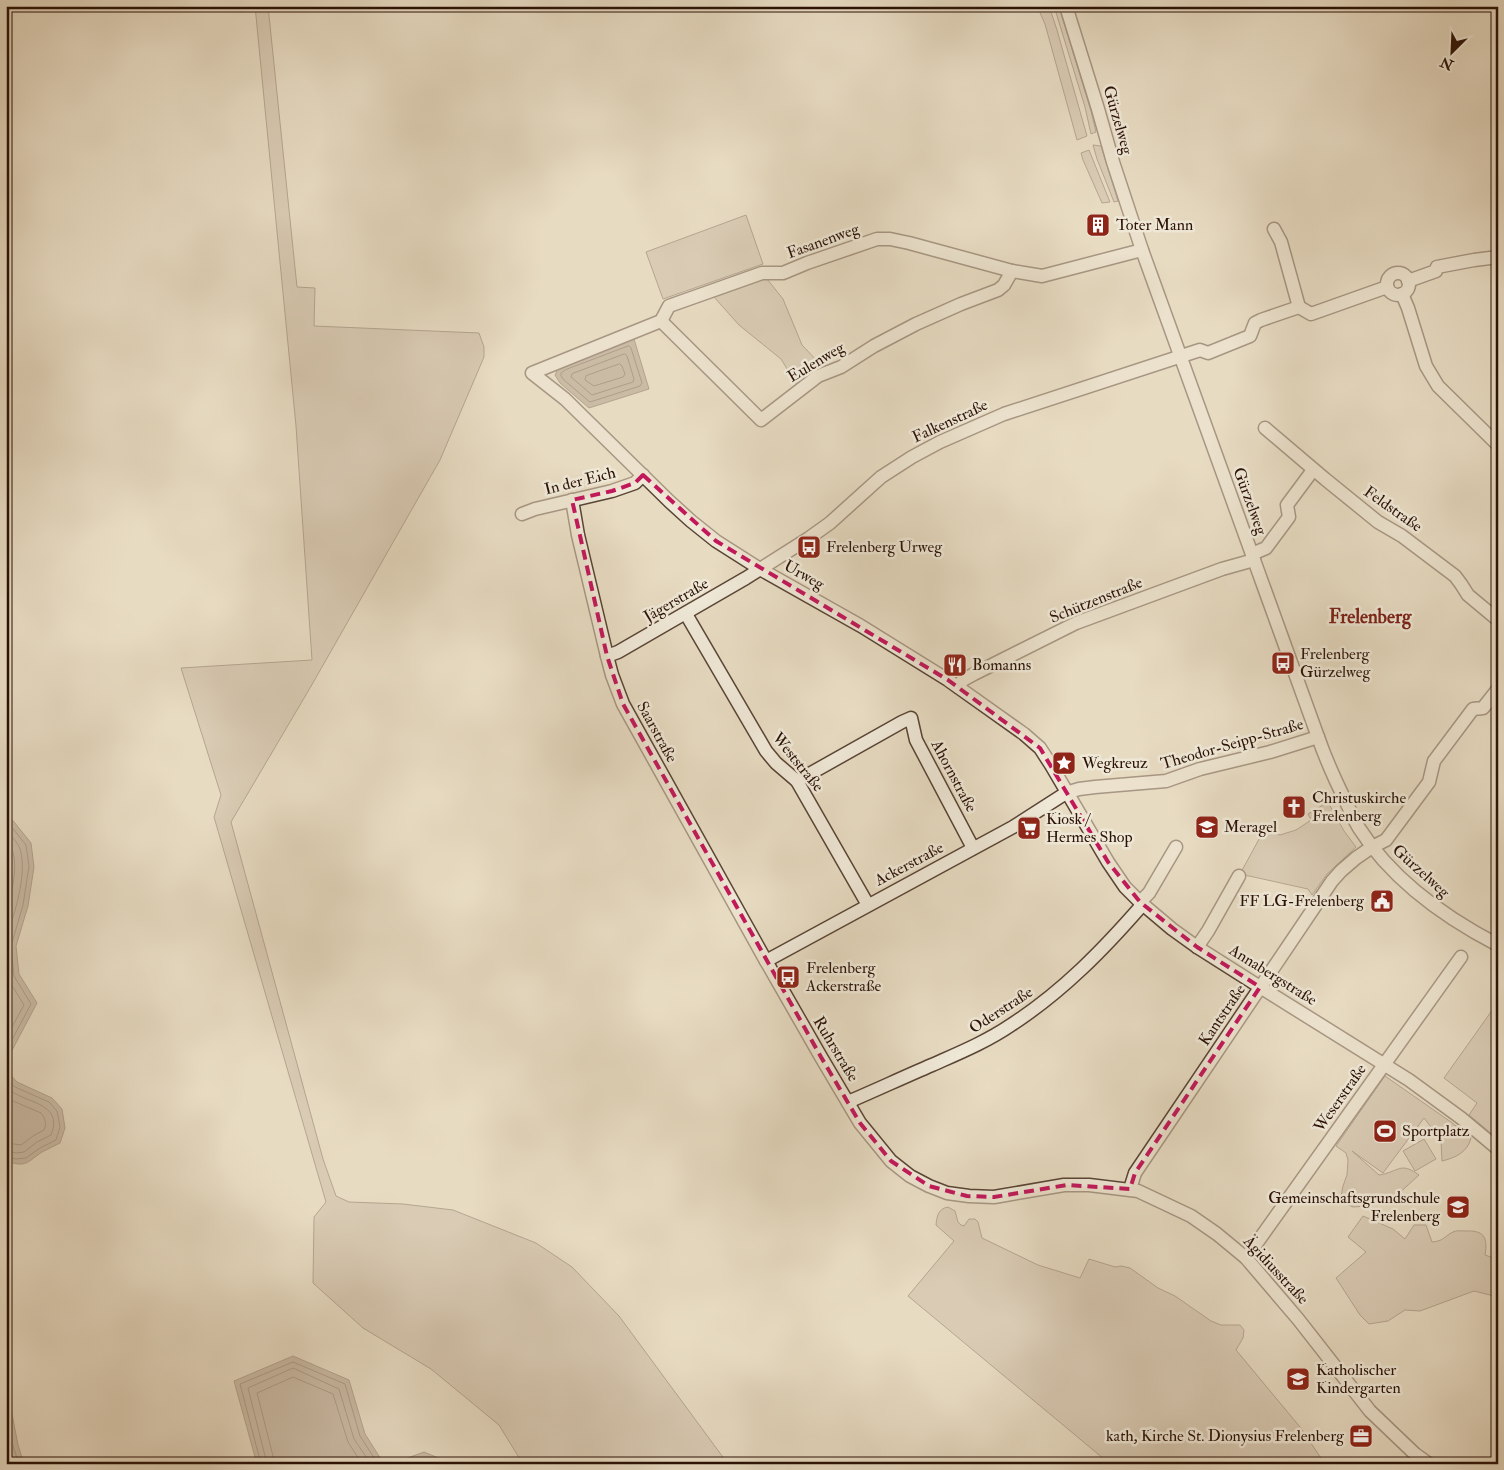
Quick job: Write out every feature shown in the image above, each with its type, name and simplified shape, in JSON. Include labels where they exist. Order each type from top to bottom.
[{"type":"street","name":"Gürzelweg","points":[[1066,6],[1113,162],[1142,250],[1318,737],[1336,780],[1358,827],[1394,873],[1431,904],[1468,929],[1498,945]]},
{"type":"street","points":[[1274,229],[1280,242],[1299,307],[1311,314],[1387,287]]},
{"type":"street","name":"Fasanenweg","points":[[532,373],[661,321],[670,306],[762,273],[783,273],[877,239],[890,239],[1012,271],[1042,276],[1142,250]]},
{"type":"street","points":[[1408,281],[1436,272],[1437,267],[1498,257]]},
{"type":"street","name":"Eulenweg","points":[[661,321],[761,420],[818,376],[841,367],[874,346],[916,324],[998,290],[1004,285],[1012,271]]},
{"type":"street","points":[[1395,273],[1403,274],[1408,281],[1408,289],[1402,294],[1393,294],[1387,287],[1388,278],[1395,273]]},
{"type":"street","points":[[1402,294],[1426,366],[1438,386],[1498,445]]},
{"type":"street","name":"Falkenstraße","points":[[760,569],[825,526],[881,477],[940,442],[1002,415],[1181,355],[1200,350],[1208,353],[1250,336],[1255,322],[1299,307]]},
{"type":"street","name":"Urweg","points":[[532,373],[565,399],[691,521],[716,541],[760,569],[861,626],[958,687],[1024,734],[1040,748],[1066,793]]},
{"type":"street","name":"Feldstraße","points":[[1265,428],[1313,470],[1378,522],[1402,536],[1455,576],[1468,595],[1498,620]]},
{"type":"street","name":"Schützenstraße","points":[[958,687],[963,680],[974,674],[1076,623],[1253,557],[1266,548],[1278,532],[1288,517],[1287,505],[1313,470]]},
{"type":"street","name":"In der Eich","points":[[522,514],[535,509],[612,491],[635,483],[643,475]]},
{"type":"street","name":"Saarstraße","points":[[572,500],[607,656],[623,704],[766,961]]},
{"type":"street","name":"Jägerstraße","points":[[607,656],[618,652],[686,614],[760,569]]},
{"type":"street","name":"Weststraße","points":[[686,614],[766,751],[797,782],[868,905]]},
{"type":"street","name":"Kantstraße","points":[[1130,1189],[1135,1173],[1332,882],[1356,858],[1386,840],[1429,782],[1434,760],[1472,709],[1484,708],[1498,689]]},
{"type":"street","name":"Ahornstraße","points":[[797,782],[912,718],[916,740],[974,848]]},
{"type":"street","name":"Theodor-Seipp-Straße","points":[[1066,793],[1079,789],[1166,781],[1318,737]]},
{"type":"street","name":"Ackerstraße","points":[[766,961],[1013,827],[1066,793]]},
{"type":"street","name":"Annabergstraße","points":[[1066,793],[1108,862],[1141,903],[1197,947],[1409,1080],[1461,1118],[1498,1149]]},
{"type":"street","name":"Oderstraße","points":[[848,1102],[975,1046],[1010,1026],[1043,1003],[1078,974],[1100,952],[1149,893],[1176,847]]},
{"type":"street","points":[[1197,947],[1239,876]]},
{"type":"street","name":"Weserstraße","points":[[1246,1258],[1461,957]]},
{"type":"street","name":"Ruhrstraße","points":[[766,961],[848,1102]]},
{"type":"street","name":"Ägidiusstraße","points":[[848,1102],[860,1123],[891,1161],[910,1176],[947,1193],[994,1197],[1064,1185],[1089,1185],[1130,1189],[1190,1215],[1246,1258],[1298,1319],[1370,1411],[1415,1454],[1429,1464]]},
{"type":"highlighted area","points":[[643,475],[716,541],[948,680],[1040,748],[1108,862],[1140,902],[1197,947],[1260,987],[1135,1173],[1130,1189],[1067,1185],[994,1197],[967,1196],[929,1186],[891,1161],[860,1123],[821,1057],[623,704],[607,656],[572,500],[612,491],[635,483]]},
{"type":"shaded area","points":[[255,6],[268,6],[297,287],[315,288],[314,326],[479,333],[484,347],[484,357],[440,460],[231,822],[323,1159],[336,1196],[349,1202],[403,1204],[453,1210],[536,1243],[572,1267],[619,1316],[728,1464],[523,1464],[499,1425],[431,1369],[363,1328],[313,1283],[314,1217],[326,1202],[214,817],[221,795],[181,668],[312,660],[296,426]]},
{"type":"shaded area","points":[[1037,6],[1049,6],[1057,30],[1087,136],[1077,140],[1045,24]]},
{"type":"shaded area","points":[[1054,6],[1058,6],[1061,13],[1091,111],[1096,132],[1091,134],[1085,107]]},
{"type":"shaded area","points":[[1093,145],[1101,146],[1118,201],[1114,202]]},
{"type":"shaded area","points":[[1089,150],[1110,202],[1102,203],[1083,160],[1081,153]]},
{"type":"shaded area","points":[[746,215],[763,264],[663,299],[646,252]]},
{"type":"shaded area","points":[[767,279],[783,299],[802,345],[822,366],[797,385],[781,359],[739,325],[714,297],[757,280]]},
{"type":"shaded area","points":[[1328,802],[1344,831],[1356,847],[1327,874],[1312,895],[1308,889],[1240,874],[1264,830],[1280,835],[1296,830],[1311,820],[1308,814]]},
{"type":"shaded area","points":[[1498,1002],[1498,1139],[1469,1115],[1477,1103],[1444,1078]]},
{"type":"shaded area","points":[[1385,1076],[1471,1138],[1464,1151],[1442,1161],[1441,1140],[1424,1118],[1383,1173],[1352,1151],[1379,1175],[1403,1168],[1419,1175],[1395,1197],[1367,1206],[1353,1207],[1346,1204],[1341,1196],[1347,1175],[1348,1160],[1346,1153],[1336,1146]]},
{"type":"shaded area","points":[[1424,1139],[1436,1159],[1415,1171],[1403,1151]]},
{"type":"shaded area","points":[[948,1207],[955,1211],[958,1222],[961,1225],[964,1226],[969,1219],[975,1219],[978,1222],[982,1238],[1038,1265],[1080,1278],[1089,1259],[1115,1267],[1130,1268],[1211,1321],[1221,1325],[1240,1325],[1244,1330],[1243,1338],[1236,1350],[1300,1427],[1325,1464],[1110,1464],[908,1296],[954,1241],[936,1225],[940,1211]]},
{"type":"shaded area","points":[[1363,1216],[1393,1229],[1405,1239],[1414,1225],[1426,1225],[1432,1242],[1441,1240],[1456,1231],[1480,1233],[1485,1239],[1485,1255],[1498,1258],[1498,1303],[1494,1296],[1474,1291],[1420,1311],[1405,1310],[1388,1321],[1369,1324],[1360,1315],[1336,1278],[1366,1252],[1348,1237]]},
{"type":"water","points":[[634,339],[649,389],[589,408],[560,383],[555,375],[562,365]]},
{"type":"water","points":[[6,812],[31,843],[34,867],[28,906],[16,946],[19,974],[37,1003],[8,1058],[6,1067]]},
{"type":"water","points":[[6,1070],[17,1082],[52,1098],[62,1109],[65,1128],[60,1143],[23,1164],[6,1161]]},
{"type":"water","points":[[293,1356],[349,1380],[365,1434],[384,1464],[257,1464],[234,1381]]},
{"type":"water","points":[[6,1383],[18,1445],[24,1464],[6,1464]]},
{"type":"water","points":[[424,1452],[453,1464],[391,1464]]},
{"type":"place","name":"Toter Mann","points":[[1098,225]]},
{"type":"place","name":"Frelenberg Urweg","points":[[809,547]]},
{"type":"place","name":"Frelenberg Gürzelweg","points":[[1283,663]]},
{"type":"place","name":"Bomanns","points":[[955,665]]},
{"type":"place","name":"Wegkreuz","points":[[1064,763]]},
{"type":"place","name":"Christuskirche Frelenberg","points":[[1294,807]]},
{"type":"place","name":"Meragel","points":[[1207,827]]},
{"type":"place","name":"Kiosk / Hermes Shop","points":[[1029,828]]},
{"type":"place","name":"FF LG-Frelenberg","points":[[1382,901]]},
{"type":"place","name":"Frelenberg Ackerstraße","points":[[788,977]]},
{"type":"place","name":"Sportplatz","points":[[1385,1131]]},
{"type":"place","name":"Gemeinschaftsgrundschule Frelenberg","points":[[1458,1207]]},
{"type":"place","name":"Katholischer Kindergarten","points":[[1298,1379]]},
{"type":"place","name":"kath, Kirche St. Dionysius Frelenberg","points":[[1361,1436]]},
{"type":"district","name":"Frelenberg","points":[[1370,617]]}]
